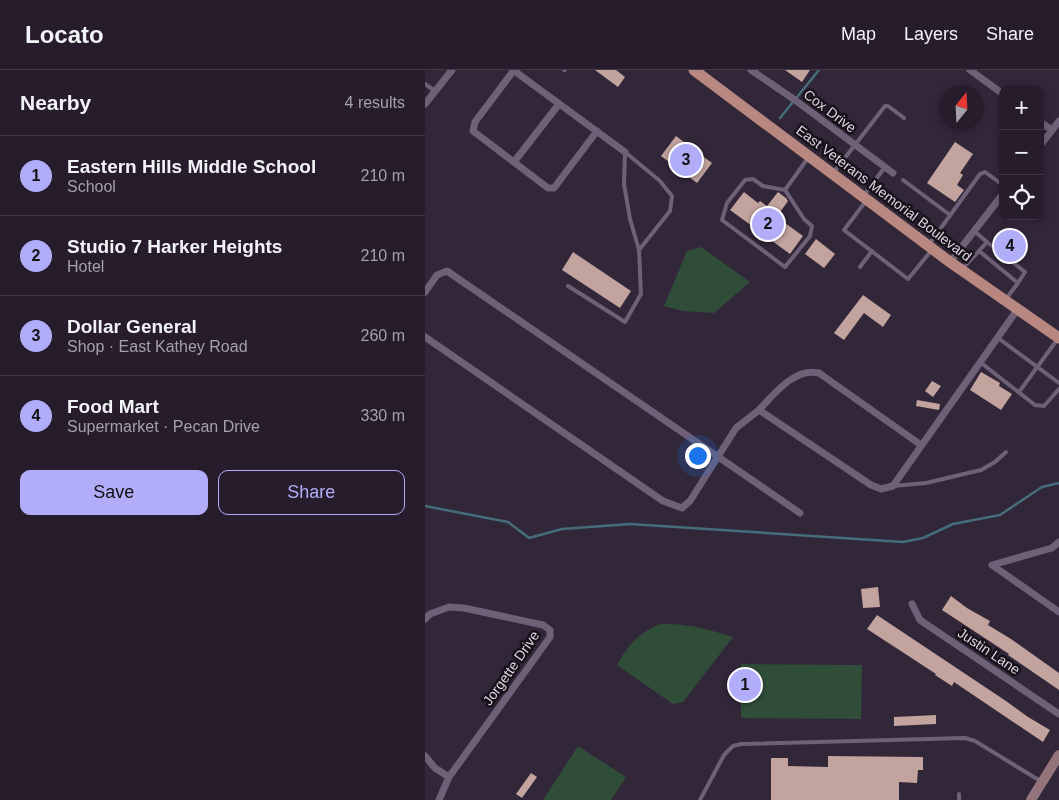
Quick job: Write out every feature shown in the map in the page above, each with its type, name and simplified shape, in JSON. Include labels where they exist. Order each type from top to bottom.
[{"type":"main road","name":"East Veterans Memorial Boulevard","points":[[694,70],[950,262],[1059,338]]},
{"type":"street","points":[[425,104],[452,70]]},
{"type":"street","points":[[597,131],[554,188],[548,188],[473,131],[475,122],[513,70],[597,131],[625,152]]},
{"type":"street","name":"Cox Drive","points":[[751,70],[893,173]]},
{"type":"street","points":[[970,70],[999,91]]},
{"type":"street","points":[[514,162],[559,104]]},
{"type":"street","points":[[1044,141],[1059,121]]},
{"type":"street","points":[[1044,125],[1052,130]]},
{"type":"street","points":[[950,262],[999,199]]},
{"type":"street","points":[[425,292],[437,275],[447,271],[800,513]]},
{"type":"street","points":[[759,410],[871,485],[881,489],[893,486],[1017,310]]},
{"type":"street","points":[[425,337],[663,501],[682,508],[690,501],[736,428],[803,372],[812,371],[819,373],[921,445]]},
{"type":"street","points":[[1059,542],[1052,548],[992,565],[1059,612]]},
{"type":"street","name":"Justin Lane","points":[[912,604],[920,620],[1059,714]]},
{"type":"street","name":"Jorgette Drive","points":[[425,619],[431,614],[449,607],[464,608],[543,624],[550,630],[550,637],[449,777],[439,800]]},
{"type":"street","points":[[425,756],[435,768],[449,777]]},
{"type":"street","points":[[1034,799],[1042,782],[1059,756]]},
{"type":"lane","points":[[425,84],[435,91]]},
{"type":"lane","points":[[833,174],[885,106],[888,106],[904,118]]},
{"type":"lane","points":[[625,152],[660,181],[672,196],[670,211],[639,250]]},
{"type":"lane","points":[[568,286],[625,322],[641,294],[639,250],[630,219],[624,184],[625,152]]},
{"type":"lane","points":[[785,190],[809,156]]},
{"type":"lane","points":[[885,167],[845,230],[908,279],[931,247],[950,215],[981,174],[985,172],[999,182]]},
{"type":"lane","points":[[753,179],[763,186],[785,190],[804,219],[812,226],[810,236],[785,267],[722,220],[727,203],[745,180],[753,179]]},
{"type":"lane","points":[[903,180],[950,215]]},
{"type":"lane","points":[[974,231],[1025,272],[1005,301]]},
{"type":"lane","points":[[962,270],[987,242]]},
{"type":"lane","points":[[860,267],[872,251]]},
{"type":"lane","points":[[979,251],[1018,283]]},
{"type":"lane","points":[[997,338],[1059,383]]},
{"type":"lane","points":[[1019,392],[1059,338]]},
{"type":"lane","points":[[980,362],[1035,405],[1044,406],[1059,389]]},
{"type":"lane","points":[[893,486],[926,482],[981,470],[995,462],[1006,452]]},
{"type":"lane","points":[[700,800],[723,755],[733,746],[741,744],[965,738],[975,741],[1042,782]]},
{"type":"lane","points":[[959,794],[959,800]]},
{"type":"green space","points":[[701,247],[750,282],[714,313],[683,311],[664,306],[687,251]]},
{"type":"green space","points":[[661,624],[697,627],[733,637],[683,702],[673,704],[617,665],[625,651],[640,635]]},
{"type":"green space","points":[[741,664],[862,665],[861,719],[741,718]]},
{"type":"green space","points":[[578,746],[626,777],[611,800],[543,800]]},
{"type":"building","points":[[595,70],[616,70],[625,77],[618,87]]},
{"type":"building","points":[[785,70],[810,70],[802,82]]},
{"type":"building","points":[[676,136],[712,163],[697,183],[661,156]]},
{"type":"building","points":[[955,142],[973,154],[960,173],[963,175],[957,185],[964,190],[955,202],[927,183]]},
{"type":"building","points":[[744,192],[758,203],[760,201],[767,206],[778,192],[786,198],[788,201],[778,215],[786,221],[785,223],[803,236],[790,254],[764,235],[762,237],[750,228],[752,226],[730,210]]},
{"type":"building","points":[[1004,233],[1010,238],[1013,235],[1023,243],[1012,257],[997,245]]},
{"type":"building","points":[[816,239],[835,254],[824,268],[805,254]]},
{"type":"building","points":[[573,252],[631,291],[620,308],[562,270]]},
{"type":"building","points":[[863,295],[891,315],[883,327],[864,313],[844,340],[834,333]]},
{"type":"building","points":[[981,372],[1000,383],[999,386],[1012,394],[1001,410],[970,390]]},
{"type":"building","points":[[932,381],[941,386],[933,397],[925,391]]},
{"type":"building","points":[[917,400],[940,404],[939,410],[916,406]]},
{"type":"building","points":[[878,587],[880,607],[863,608],[861,589]]},
{"type":"building","points":[[951,596],[990,621],[988,625],[1059,673],[1059,690],[942,610]]},
{"type":"building","points":[[877,615],[1050,730],[1043,742],[954,682],[952,686],[867,629]]},
{"type":"building","points":[[936,715],[936,724],[894,726],[894,717]]},
{"type":"building","points":[[828,756],[923,757],[923,770],[918,770],[917,783],[899,782],[899,800],[771,800],[771,758],[788,758],[788,766],[828,767]]},
{"type":"building","points":[[531,773],[537,777],[522,798],[516,794]]},
{"type":"waterway","points":[[780,118],[819,70]]},
{"type":"waterway","points":[[425,506],[508,522],[529,538],[562,529],[630,524],[903,542],[923,538],[953,524],[1000,515],[1042,487],[1059,483]]},
{"type":"place","name":"Dollar General","points":[[686,160]]},
{"type":"place","name":"Studio 7 Harker Heights","points":[[768,224]]},
{"type":"place","name":"Food Mart","points":[[1010,246]]},
{"type":"place","name":"Eastern Hills Middle School","points":[[745,685]]}]
